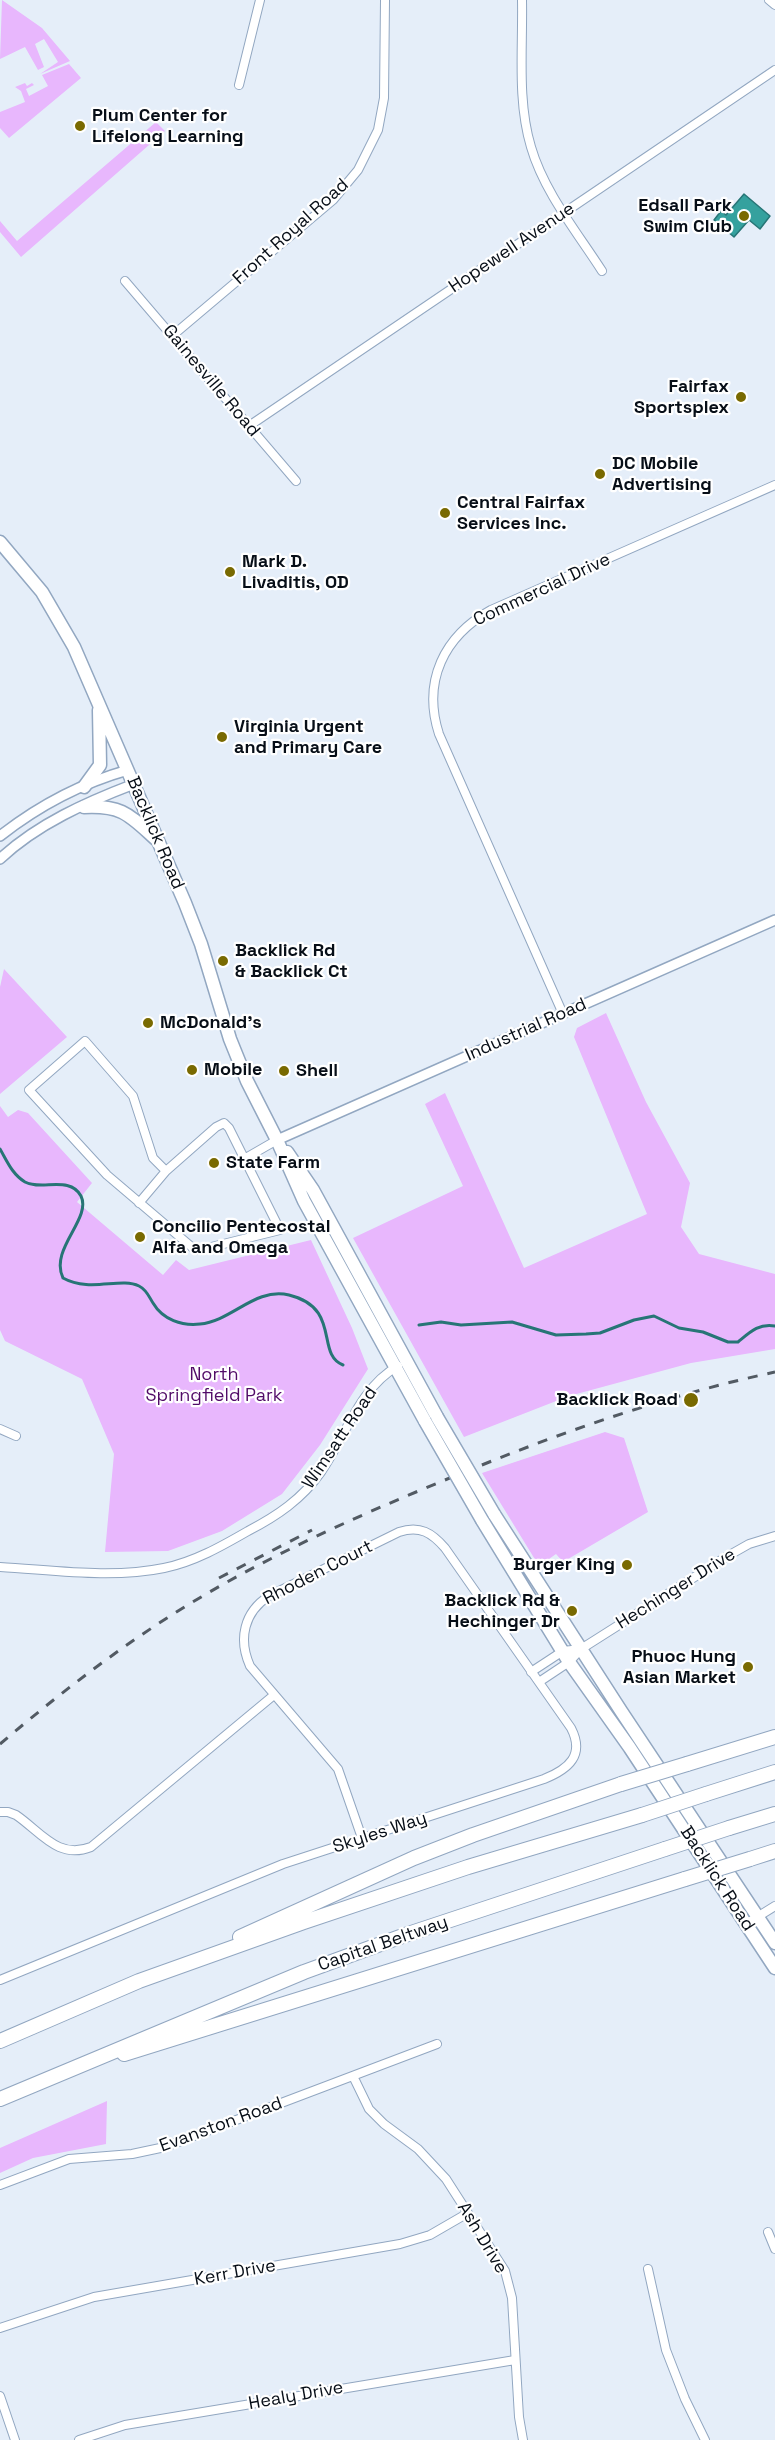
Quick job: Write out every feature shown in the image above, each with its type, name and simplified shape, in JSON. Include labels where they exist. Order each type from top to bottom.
[{"type":"highway","points":[[0,2041],[473,1834],[621,1784],[775,1737]]},
{"type":"highway","points":[[140,1981],[468,1867],[775,1772]]},
{"type":"highway","points":[[706,1794],[775,1777]]},
{"type":"highway","name":"Capital Beltway","points":[[0,2098],[304,1972],[408,1934],[775,1814]]},
{"type":"highway","points":[[14,2092],[222,2022],[775,1851]]},
{"type":"main road","name":"Backlick Road","points":[[0,542],[42,592],[59,619],[99,703],[161,844],[201,944],[242,1069],[277,1140],[313,1190],[400,1365],[566,1657],[630,1748],[775,1968]]},
{"type":"main road","points":[[84,787],[100,765],[99,703]]},
{"type":"main road","points":[[84,807],[103,806],[118,809],[132,818],[161,844]]},
{"type":"main road","name":"Backlick Road","points":[[488,1517],[581,1649],[775,1943]]},
{"type":"street","points":[[239,85],[260,0]]},
{"type":"street","name":"Front Royal Road","points":[[172,336],[333,200],[358,170],[378,130],[384,98],[385,0]]},
{"type":"street","points":[[522,0],[526,130],[539,169],[602,271]]},
{"type":"street","points":[[769,0],[775,5]]},
{"type":"street","name":"Hopewell Avenue","points":[[249,426],[775,70]]},
{"type":"street","name":"Gainesville Road","points":[[125,281],[296,481]]},
{"type":"street","name":"Commercial Drive","points":[[562,1014],[436,723],[433,695],[442,658],[465,627],[491,610],[775,485]]},
{"type":"street","points":[[0,836],[32,813],[84,787],[128,770]]},
{"type":"street","points":[[0,859],[30,834],[134,784]]},
{"type":"street","name":"Industrial Road","points":[[277,1140],[775,920]]},
{"type":"street","points":[[139,1203],[166,1171],[216,1127],[224,1123],[229,1128],[280,1230],[199,1250],[194,1249],[139,1203],[107,1175],[28,1090],[85,1041],[133,1096],[153,1158],[166,1171]]},
{"type":"street","points":[[244,1159],[277,1140]]},
{"type":"street","name":"Wimsatt Road","points":[[0,1567],[108,1573],[146,1571],[166,1568],[224,1545],[284,1510],[307,1489],[321,1472],[365,1398],[382,1377],[400,1365]]},
{"type":"street","points":[[0,1429],[16,1436]]},
{"type":"street","name":"Rhoden Court","points":[[362,1838],[338,1769],[250,1666],[244,1649],[245,1627],[255,1606],[269,1596],[399,1532],[413,1529],[426,1531],[445,1548],[539,1682]]},
{"type":"street","name":"Hechinger Drive","points":[[581,1649],[726,1557],[749,1544],[775,1536]]},
{"type":"street","points":[[531,1672],[581,1649]]},
{"type":"street","points":[[539,1682],[566,1657]]},
{"type":"street","name":"Skyles Way","points":[[0,1980],[283,1864],[544,1779],[567,1765],[576,1753],[576,1737],[539,1682]]},
{"type":"street","points":[[0,1812],[16,1815],[64,1850],[81,1851],[91,1847],[274,1695]]},
{"type":"street","points":[[746,1924],[775,1906]]},
{"type":"street","name":"Evanston Road","points":[[0,2186],[69,2159],[132,2154],[165,2147],[437,2044]]},
{"type":"street","name":"Ash Drive","points":[[353,2076],[369,2109],[384,2124],[405,2138],[431,2161],[446,2179],[499,2261],[508,2280],[512,2298],[523,2440]]},
{"type":"street","name":"Kerr Drive","points":[[0,2328],[94,2297],[400,2244],[430,2235],[468,2213]]},
{"type":"street","points":[[768,2232],[775,2249]]},
{"type":"street","points":[[648,2269],[666,2350],[685,2399],[705,2440]]},
{"type":"street","name":"Healy Drive","points":[[79,2440],[124,2425],[515,2360]]},
{"type":"street","points":[[0,2396],[15,2440]]},
{"type":"green space","points":[[2,0],[42,28],[70,61],[40,74],[58,62],[44,39],[35,44],[44,67],[38,70],[25,47],[0,59]]},
{"type":"green space","points":[[69,64],[81,78],[9,138],[0,128],[0,112],[25,102],[21,91],[15,87],[32,83],[34,85],[26,89],[29,96],[48,86],[42,75]]},
{"type":"green space","points":[[156,122],[165,131],[21,257],[0,232],[0,221],[17,241]]},
{"type":"green space","points":[[4,969],[67,1037],[0,1094],[0,987]]},
{"type":"green space","points":[[606,1013],[646,1102],[690,1183],[681,1227],[699,1254],[775,1274],[775,1349],[691,1363],[569,1396],[464,1437],[353,1238],[463,1186],[425,1104],[445,1093],[524,1268],[647,1214],[574,1037],[577,1028]]},
{"type":"green space","name":"North Springfield Park","points":[[0,1106],[8,1117],[18,1110],[28,1113],[92,1183],[77,1202],[163,1275],[176,1260],[189,1270],[311,1240],[352,1328],[368,1369],[320,1445],[282,1494],[222,1531],[168,1551],[105,1552],[114,1454],[82,1379],[5,1341],[0,1330]]},
{"type":"green space","points":[[605,1432],[624,1438],[648,1512],[563,1562],[556,1554],[539,1566],[482,1473]]},
{"type":"green space","points":[[107,2101],[106,2144],[33,2158],[0,2173],[0,2148]]},
{"type":"shaded area","name":"Edsall Park Swim Club","points":[[744,194],[770,216],[760,229],[749,220],[734,237],[714,220],[721,211],[726,215]]},
{"type":"waterway","points":[[0,1149],[13,1171],[25,1182],[70,1186],[81,1196],[83,1205],[81,1214],[61,1256],[60,1267],[63,1278],[84,1284],[123,1283],[139,1286],[162,1314],[174,1321],[186,1324],[212,1322],[265,1296],[289,1295],[305,1301],[316,1310],[322,1320],[330,1351],[343,1365]]},
{"type":"waterway","points":[[419,1325],[441,1322],[461,1325],[512,1322],[556,1335],[586,1334],[600,1333],[634,1320],[654,1316],[679,1328],[703,1332],[728,1342],[738,1342],[759,1327],[775,1326]]},
{"type":"railway","points":[[0,1744],[81,1678],[167,1618],[240,1575],[316,1536],[509,1454],[584,1427],[698,1391],[775,1372]]},
{"type":"railway","points":[[219,1578],[312,1530]]},
{"type":"place","name":"Plum Center for Lifelong Learning","points":[[80,126]]},
{"type":"place","name":"Edsall Park Swim Club","points":[[744,216]]},
{"type":"place","name":"Fairfax Sportsplex","points":[[741,397]]},
{"type":"place","name":"DC Mobile Advertising","points":[[600,474]]},
{"type":"place","name":"Central Fairfax Services Inc.","points":[[445,513]]},
{"type":"place","name":"Mark D. Livaditis, OD","points":[[230,572]]},
{"type":"place","name":"Virginia Urgent and Primary Care","points":[[222,737]]},
{"type":"place","name":"Backlick Rd & Backlick Ct","points":[[223,961]]},
{"type":"place","name":"McDonald's","points":[[148,1023]]},
{"type":"place","name":"Mobile","points":[[192,1070]]},
{"type":"place","name":"Shell","points":[[284,1071]]},
{"type":"place","name":"State Farm","points":[[214,1163]]},
{"type":"place","name":"Concilio Pentecostal Alfa and Omega","points":[[140,1237]]},
{"type":"place","name":"Backlick Road","points":[[691,1400]]},
{"type":"place","name":"Burger King","points":[[627,1565]]},
{"type":"place","name":"Backlick Rd & Hechinger Dr","points":[[572,1611]]},
{"type":"place","name":"Phuoc Hung Asian Market","points":[[748,1667]]}]
